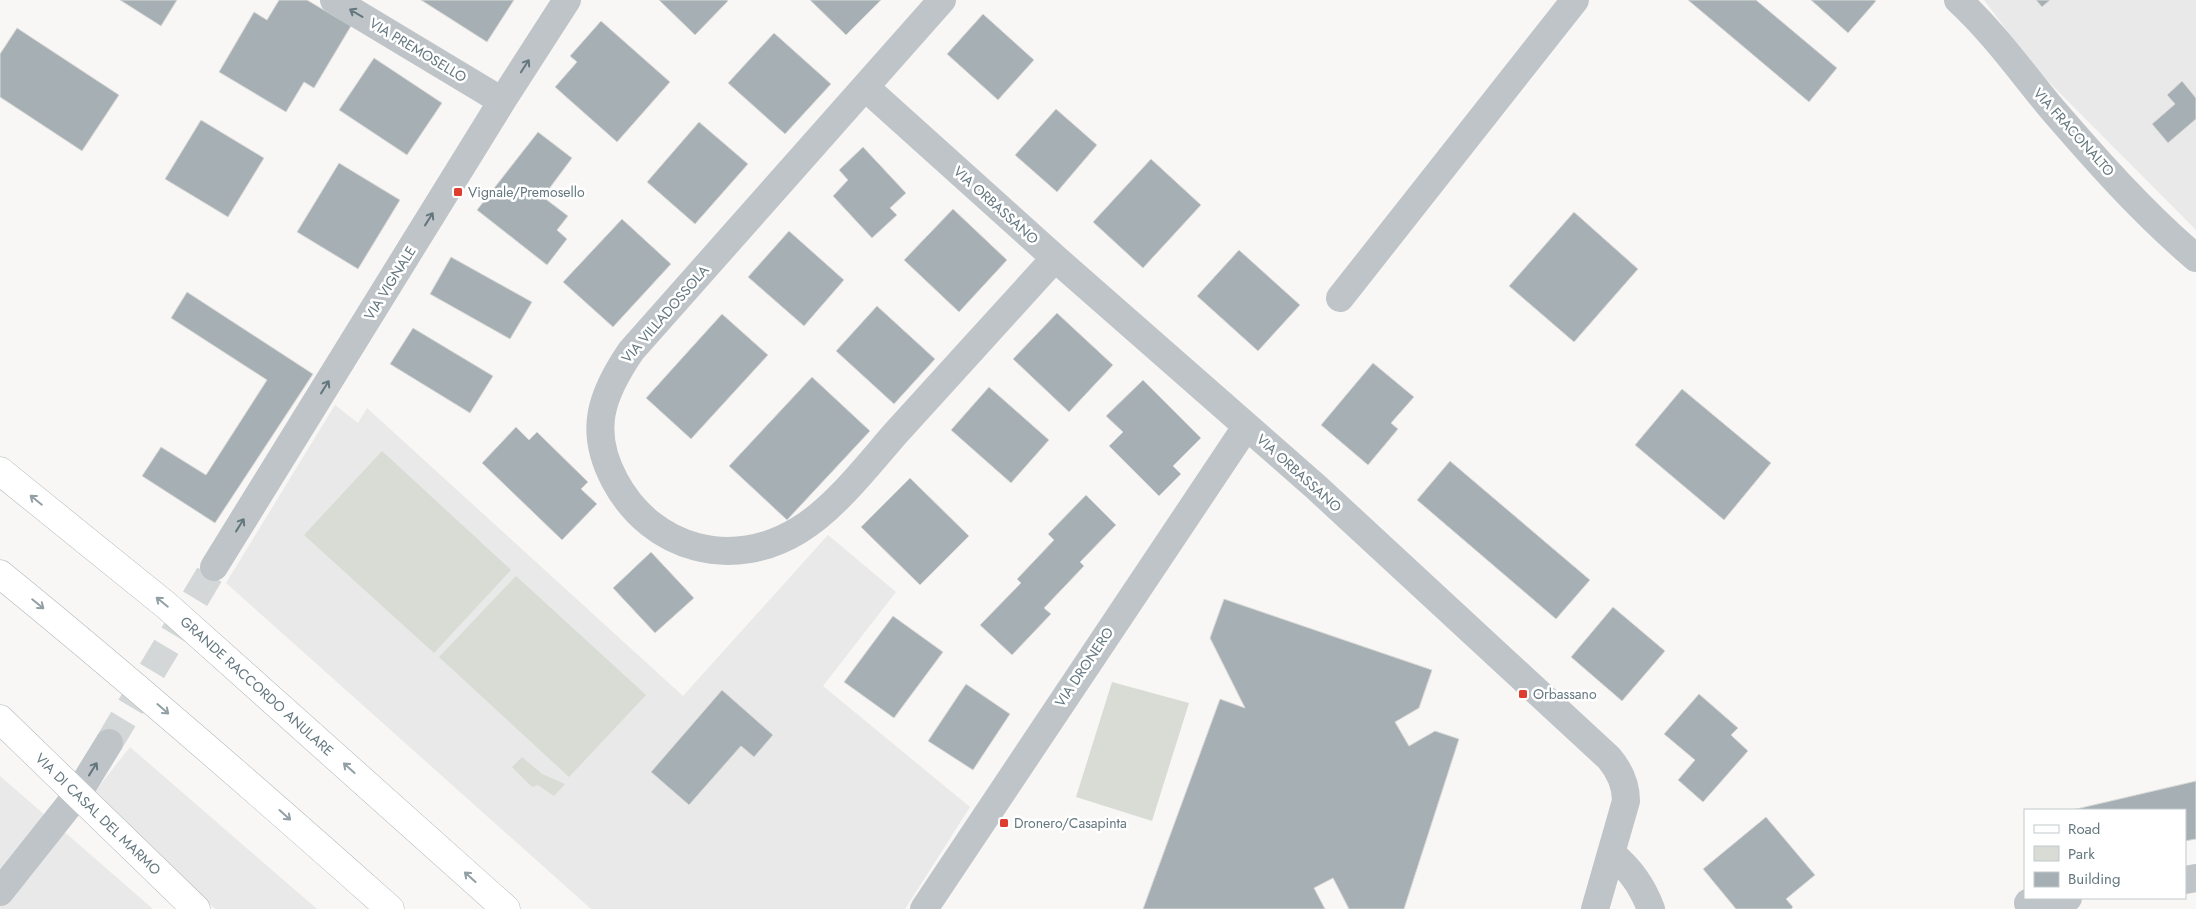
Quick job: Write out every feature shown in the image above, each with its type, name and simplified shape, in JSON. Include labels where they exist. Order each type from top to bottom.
[{"type":"main road","name":"GRANDE RACCORDO ANULARE","points":[[0,471],[167,606],[506,909]]},
{"type":"main road","points":[[0,574],[101,655],[390,909]]},
{"type":"main road","name":"VIA DI CASAL DEL MARMO","points":[[0,719],[196,909]]},
{"type":"street","name":"VIA PREMOSELLO","points":[[334,0],[502,101]]},
{"type":"street","name":"VIA VIGNALE","points":[[214,567],[502,101],[567,0]]},
{"type":"street","name":"VIA VILLADOSSOLA","points":[[942,0],[631,351],[610,383],[604,400],[600,422],[605,459],[624,496],[644,518],[666,534],[683,543],[718,551],[740,551],[763,547],[803,528],[828,507],[862,472],[1055,258]]},
{"type":"street","points":[[1340,298],[1575,0]]},
{"type":"street","name":"VIA FRACONALTO","points":[[1958,0],[1991,34],[2054,110],[2107,169],[2154,219],[2196,258]]},
{"type":"street","name":"VIA ORBASSANO","points":[[865,87],[1055,258],[1323,494],[1616,766],[1624,782],[1626,801],[1595,909]]},
{"type":"street","name":"VIA DRONERO","points":[[924,909],[1246,427]]},
{"type":"street","points":[[0,892],[77,795],[109,743]]},
{"type":"street","points":[[1612,854],[1632,872],[1652,909]]},
{"type":"street","points":[[2028,904],[2061,899]]},
{"type":"shaded area","points":[[1984,0],[2196,0],[2196,230],[2035,68]]},
{"type":"shaded area","points":[[335,405],[358,423],[367,408],[683,696],[828,535],[896,592],[823,686],[970,807],[905,909],[591,909],[226,583]]},
{"type":"shaded area","points":[[130,747],[317,909],[215,909],[93,794]]},
{"type":"shaded area","points":[[0,776],[153,909],[0,909]]},
{"type":"green space","points":[[382,451],[511,570],[434,653],[304,535]]},
{"type":"green space","points":[[516,576],[646,695],[569,777],[439,657]]},
{"type":"green space","points":[[1112,682],[1189,703],[1152,821],[1076,797]]},
{"type":"green space","points":[[522,757],[542,774],[565,784],[554,796],[538,785],[532,787],[512,767]]},
{"type":"building","points":[[120,0],[177,0],[161,26]]},
{"type":"building","points":[[279,0],[307,0],[351,26],[314,88],[304,82],[286,112],[219,72],[254,12],[267,20]]},
{"type":"building","points":[[421,0],[514,0],[487,42]]},
{"type":"building","points":[[659,0],[727,0],[728,1],[695,35]]},
{"type":"building","points":[[810,0],[881,0],[846,35]]},
{"type":"building","points":[[1688,0],[1756,0],[1837,68],[1809,102]]},
{"type":"building","points":[[1811,0],[1874,0],[1876,1],[1848,33]]},
{"type":"building","points":[[2036,0],[2050,0],[2042,7]]},
{"type":"building","points":[[983,14],[1034,60],[998,100],[947,54]]},
{"type":"building","points":[[601,21],[670,82],[617,142],[555,87],[577,62],[570,56]]},
{"type":"building","points":[[17,28],[119,95],[82,151],[0,97],[0,54]]},
{"type":"building","points":[[774,33],[831,84],[785,134],[728,83]]},
{"type":"building","points":[[374,58],[442,103],[407,155],[339,110]]},
{"type":"building","points":[[2182,81],[2196,98],[2196,119],[2168,143],[2152,124],[2175,104],[2167,95]]},
{"type":"building","points":[[1056,109],[1097,145],[1057,192],[1015,155]]},
{"type":"building","points":[[201,120],[264,158],[228,217],[165,179]]},
{"type":"building","points":[[699,122],[748,164],[695,224],[647,182]]},
{"type":"building","points":[[538,132],[572,158],[543,197],[568,216],[557,230],[567,239],[547,265],[477,210]]},
{"type":"building","points":[[863,147],[906,193],[890,208],[897,215],[872,238],[833,196],[848,180],[839,170]]},
{"type":"building","points":[[1151,159],[1201,205],[1143,268],[1093,222]]},
{"type":"building","points":[[339,163],[400,200],[358,269],[297,232]]},
{"type":"building","points":[[953,209],[1007,260],[959,312],[904,260]]},
{"type":"building","points":[[1574,212],[1638,269],[1574,342],[1509,286]]},
{"type":"building","points":[[622,219],[671,264],[613,327],[563,282]]},
{"type":"building","points":[[789,231],[844,280],[804,326],[748,277]]},
{"type":"building","points":[[1239,250],[1300,305],[1258,351],[1197,296]]},
{"type":"building","points":[[451,257],[532,302],[510,339],[430,294]]},
{"type":"building","points":[[187,292],[313,374],[215,523],[142,476],[161,447],[206,475],[267,380],[171,318]]},
{"type":"building","points":[[877,306],[935,359],[894,404],[836,351]]},
{"type":"building","points":[[1057,313],[1113,365],[1069,412],[1013,359]]},
{"type":"building","points":[[722,314],[768,355],[691,439],[646,398]]},
{"type":"building","points":[[413,328],[493,376],[470,413],[390,364]]},
{"type":"building","points":[[1373,363],[1414,397],[1391,423],[1398,429],[1368,465],[1321,425]]},
{"type":"building","points":[[812,377],[870,431],[787,520],[729,466]]},
{"type":"building","points":[[1143,380],[1201,438],[1173,466],[1181,474],[1159,496],[1109,446],[1123,432],[1106,416]]},
{"type":"building","points":[[989,387],[1049,440],[1011,483],[951,430]]},
{"type":"building","points":[[1682,389],[1771,463],[1724,520],[1635,445]]},
{"type":"building","points":[[516,427],[529,440],[537,432],[588,482],[581,489],[597,504],[562,540],[482,463]]},
{"type":"building","points":[[1450,461],[1590,580],[1556,619],[1417,500]]},
{"type":"building","points":[[910,478],[969,536],[920,585],[861,527]]},
{"type":"building","points":[[1086,495],[1116,525],[1080,562],[1084,566],[1044,608],[1051,614],[1012,655],[980,625],[1021,583],[1017,579],[1054,540],[1048,534]]},
{"type":"building","points":[[651,552],[694,598],[655,633],[613,588]]},
{"type":"building","points":[[1224,599],[1432,670],[1419,708],[1395,722],[1409,746],[1435,731],[1459,739],[1404,909],[1349,909],[1333,878],[1314,888],[1325,909],[1143,909],[1220,699],[1245,708],[1210,638]]},
{"type":"building","points":[[1613,607],[1665,651],[1622,701],[1571,657]]},
{"type":"building","points":[[893,616],[943,652],[894,718],[844,682]]},
{"type":"building","points":[[966,684],[1010,714],[973,770],[928,741]]},
{"type":"building","points":[[722,690],[773,735],[754,757],[741,746],[689,805],[651,772]]},
{"type":"building","points":[[1699,694],[1738,728],[1731,735],[1748,751],[1703,802],[1678,780],[1695,760],[1664,734]]},
{"type":"building","points":[[2196,781],[2196,839],[2186,841],[2186,809],[2076,809]]},
{"type":"building","points":[[1766,817],[1815,875],[1786,899],[1793,907],[1791,909],[1736,909],[1703,869]]},
{"type":"tunnel","points":[[109,743],[214,567]]},
{"type":"place","name":"Vignale/Premosello","points":[[458,192]]},
{"type":"place","name":"Orbassano","points":[[1523,694]]},
{"type":"place","name":"Dronero/Casapinta","points":[[1004,823]]}]
